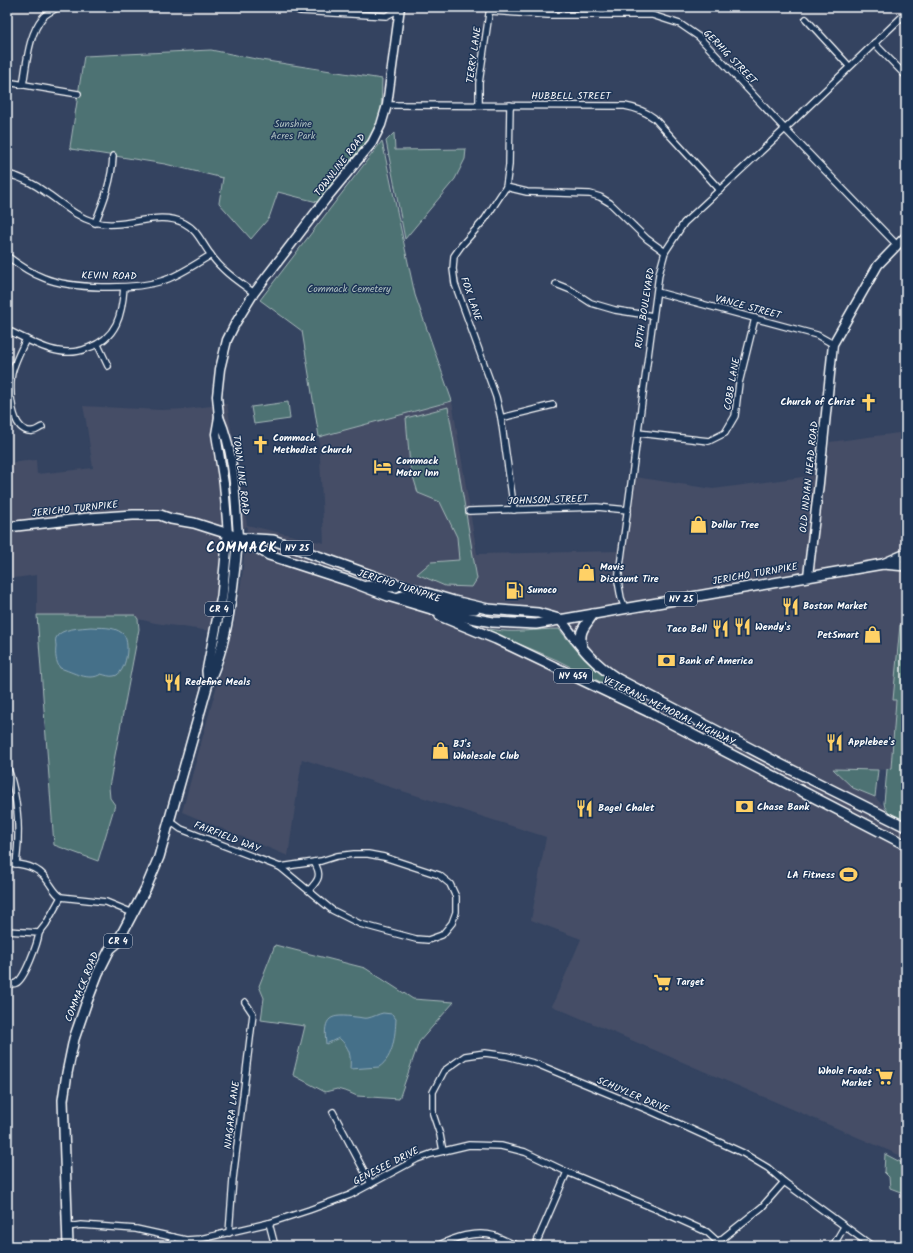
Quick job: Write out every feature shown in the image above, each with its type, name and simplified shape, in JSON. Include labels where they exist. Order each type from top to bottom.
[{"type":"main road","name":"TOWNLINE ROAD","points":[[254,293],[325,200],[372,143],[381,125],[387,104],[398,8]]},
{"type":"main road","name":"OLD INDIAN HEAD ROAD","points":[[808,576],[833,344],[878,265],[906,236]]},
{"type":"main road","name":"TOWN LINE ROAD","points":[[228,534],[224,484],[216,434],[219,417],[218,396],[220,369],[223,352],[235,324],[254,293]]},
{"type":"main road","name":"TOWN LINE ROAD","points":[[219,417],[226,433],[232,465],[238,537]]},
{"type":"main road","name":"JERICHO TURNPIKE","points":[[7,527],[89,518],[152,515],[194,523],[238,537],[273,540],[399,585],[418,589],[454,601],[488,608],[538,613],[560,619]]},
{"type":"main road","name":"COMMACK ROAD","points":[[208,683],[207,671],[222,596],[228,534]]},
{"type":"main road","name":"JERICHO TURNPIKE","points":[[238,537],[269,555],[349,581],[395,598],[448,614],[493,622],[536,624],[883,564],[906,566]]},
{"type":"main road","name":"COMMACK ROAD","points":[[68,1246],[63,1100],[74,1039],[98,973],[110,948],[116,943],[133,913],[153,872],[170,821],[226,624],[231,597],[238,537]]},
{"type":"main road","name":"JERICHO TURNPIKE","points":[[883,564],[906,554]]},
{"type":"main road","points":[[349,581],[354,568]]},
{"type":"main road","points":[[349,581],[367,581],[379,578]]},
{"type":"main road","points":[[361,586],[394,587],[399,585]]},
{"type":"main road","points":[[395,598],[407,595],[450,608],[467,610],[488,608]]},
{"type":"main road","name":"VETERANS MEMORIAL HIGHWAY","points":[[419,605],[444,618],[496,639],[662,719],[906,845]]},
{"type":"main road","points":[[583,650],[581,640],[582,629],[593,614]]},
{"type":"main road","name":"VETERANS MEMORIAL HIGHWAY","points":[[560,619],[583,650],[600,667],[635,688],[906,827]]},
{"type":"street","points":[[23,85],[30,45],[35,29],[44,17],[59,7]]},
{"type":"street","points":[[295,7],[299,11],[386,16],[398,8]]},
{"type":"street","name":"TERRY LANE","points":[[479,105],[479,83],[490,9]]},
{"type":"street","name":"GERHIG STREET","points":[[490,9],[548,15],[652,15],[680,24],[699,37],[897,245]]},
{"type":"street","name":"RUTH BOULEVARD","points":[[624,608],[620,598],[618,581],[659,274],[665,252],[684,223],[906,13]]},
{"type":"street","points":[[806,20],[849,66]]},
{"type":"street","points":[[874,43],[906,76]]},
{"type":"street","points":[[7,82],[78,94]]},
{"type":"street","name":"HUBBELL STREET","points":[[387,104],[625,106],[636,108],[646,112],[654,118],[720,190]]},
{"type":"street","name":"FOX LANE","points":[[510,105],[509,165],[506,187],[485,219],[454,256],[453,269],[455,284],[496,397],[501,418],[514,510]]},
{"type":"street","points":[[95,223],[108,187],[113,156]]},
{"type":"street","points":[[7,174],[36,186],[82,218],[95,223],[111,225],[124,224],[159,218],[173,219],[185,223],[199,236],[211,255],[221,267],[254,293]]},
{"type":"street","points":[[506,187],[527,192],[590,194],[600,197],[610,203],[647,239],[665,252]]},
{"type":"street","name":"KEVIN ROAD","points":[[7,256],[21,267],[45,279],[78,285],[124,287],[145,286],[164,281],[211,255]]},
{"type":"street","points":[[556,284],[571,290],[591,303],[615,310],[653,316]]},
{"type":"street","points":[[7,330],[44,347],[58,351],[81,351],[98,345],[109,336],[116,326],[121,313],[124,287]]},
{"type":"street","name":"VANCE STREET","points":[[657,292],[817,335],[833,344]]},
{"type":"street","name":"COBB LANE","points":[[638,433],[709,441],[725,433],[735,416],[739,383],[755,318]]},
{"type":"street","points":[[26,338],[16,360],[10,385],[14,416],[25,430],[33,431],[42,427]]},
{"type":"street","points":[[98,345],[108,366]]},
{"type":"street","points":[[501,418],[553,405]]},
{"type":"street","name":"JOHNSON STREET","points":[[469,511],[597,507],[628,510]]},
{"type":"street","points":[[7,767],[13,789],[18,827],[16,864]]},
{"type":"street","name":"FAIRFIELD WAY","points":[[170,821],[181,829],[280,867],[332,910],[349,920],[369,927],[416,939],[428,940],[442,935],[452,923],[456,912],[456,897],[450,884],[439,875],[384,857],[368,854],[354,854],[280,867]]},
{"type":"street","points":[[309,890],[315,884],[319,876],[319,869],[314,862]]},
{"type":"street","points":[[7,863],[28,866],[37,870],[45,876],[55,893],[61,897],[106,902],[133,913]]},
{"type":"street","points":[[7,982],[10,984],[15,984],[21,979],[36,946],[39,933],[46,924],[61,897]]},
{"type":"street","points":[[7,931],[39,933]]},
{"type":"street","name":"NIAGARA LANE","points":[[229,1233],[233,1179],[253,1014],[245,1002]]},
{"type":"street","name":"SCHUYLER DRIVE","points":[[442,1151],[440,1135],[433,1114],[433,1092],[444,1071],[465,1056],[485,1053],[507,1056],[537,1064],[653,1112],[743,1153],[768,1168],[784,1182],[872,1246]]},
{"type":"street","points":[[333,1112],[371,1184]]},
{"type":"street","name":"GENESEE DRIVE","points":[[68,1227],[82,1225],[136,1229],[186,1240],[200,1239],[269,1223],[333,1202],[371,1184],[416,1159],[469,1145],[501,1146],[525,1152],[707,1232],[719,1244]]},
{"type":"street","points":[[535,1246],[568,1172]]},
{"type":"street","points":[[719,1244],[762,1207],[784,1182]]},
{"type":"street","points":[[269,1223],[275,1246]]},
{"type":"street","points":[[833,1246],[844,1227]]},
{"type":"street","points":[[437,1246],[452,1239],[481,1234],[493,1236],[518,1246]]},
{"type":"street","points":[[171,1246],[173,1237]]},
{"type":"shaded area","points":[[452,401],[477,554],[617,551],[629,476],[713,489],[825,474],[830,442],[906,432],[906,636],[897,770],[834,769],[853,788],[875,797],[906,831],[906,1158],[552,1006],[581,939],[531,920],[546,837],[302,759],[288,856],[182,812],[233,627],[242,577],[247,526],[227,540],[210,631],[155,623],[138,619],[135,615],[37,615],[37,575],[7,579],[7,463],[36,460],[37,474],[93,468],[83,406],[161,410],[186,409],[227,404],[247,525],[324,543],[319,437]]},
{"type":"shaded area","points":[[91,627],[115,629],[122,633],[125,637],[127,643],[126,657],[122,670],[118,674],[114,676],[101,674],[86,677],[60,668],[56,653],[56,639],[58,635],[66,630]]},
{"type":"shaded area","points":[[383,1013],[392,1014],[396,1019],[393,1045],[388,1058],[379,1067],[350,1069],[349,1052],[346,1045],[339,1038],[326,1044],[325,1035],[327,1022],[334,1017],[340,1016],[370,1018]]},
{"type":"green space","name":"Sunshine Acres Park","points":[[211,50],[261,60],[382,79],[381,112],[371,136],[317,202],[278,192],[269,218],[251,239],[219,203],[223,178],[165,164],[71,149],[70,147],[84,56]]},
{"type":"green space","points":[[394,133],[395,150],[466,149],[465,159],[455,179],[405,239],[386,141]]},
{"type":"green space","name":"Commack Cemetery","points":[[382,141],[415,295],[452,401],[319,437],[302,331],[260,300]]},
{"type":"green space","points":[[288,402],[290,419],[254,424],[251,407]]},
{"type":"green space","points":[[448,407],[477,579],[472,587],[445,586],[417,574],[431,562],[459,560],[457,537],[440,502],[418,493],[410,466],[406,418]]},
{"type":"green space","points":[[37,615],[135,615],[138,619],[139,629],[109,787],[110,798],[115,805],[98,861],[54,845]]},
{"type":"green space","points":[[900,625],[905,626],[903,660],[906,660],[906,821],[889,812],[884,803],[887,769],[891,768],[896,700],[893,700]]},
{"type":"green space","points":[[490,629],[516,631],[559,629],[584,659],[602,675],[646,702],[644,704],[557,660],[489,631]]},
{"type":"green space","points":[[833,769],[878,770],[875,797],[853,788]]},
{"type":"green space","points":[[275,945],[365,968],[413,999],[454,1002],[419,1042],[399,1099],[357,1096],[337,1089],[325,1092],[293,1075],[305,1026],[261,1020],[264,998],[259,986]]},
{"type":"green space","points":[[885,1154],[906,1165],[906,1194],[890,1188],[889,1177],[884,1172]]},
{"type":"place","name":"Church of Christ","points":[[868,402]]},
{"type":"place","name":"Commack Methodist Church","points":[[260,444]]},
{"type":"place","name":"Commack Motor Inn","points":[[383,467]]},
{"type":"place","name":"Dollar Tree","points":[[698,525]]},
{"type":"place","name":"Mavis Discount Tire","points":[[587,573]]},
{"type":"place","name":"Sunoco","points":[[514,590]]},
{"type":"place","name":"Boston Market","points":[[790,606]]},
{"type":"place","name":"Wendy's","points":[[742,627]]},
{"type":"place","name":"Taco Bell","points":[[720,629]]},
{"type":"place","name":"PetSmart","points":[[872,635]]},
{"type":"place","name":"Bank of America","points":[[666,661]]},
{"type":"place","name":"Redefine Meals","points":[[172,682]]},
{"type":"place","name":"Applebee's","points":[[835,742]]},
{"type":"place","name":"BJ's Wholesale Club","points":[[440,750]]},
{"type":"place","name":"Chase Bank","points":[[744,807]]},
{"type":"place","name":"Bagel Chalet","points":[[585,808]]},
{"type":"place","name":"LA Fitness","points":[[848,875]]},
{"type":"place","name":"Target","points":[[663,982]]},
{"type":"place","name":"Whole Foods Market","points":[[885,1077]]},
{"type":"district","name":"COMMACK","points":[[242,548]]}]
